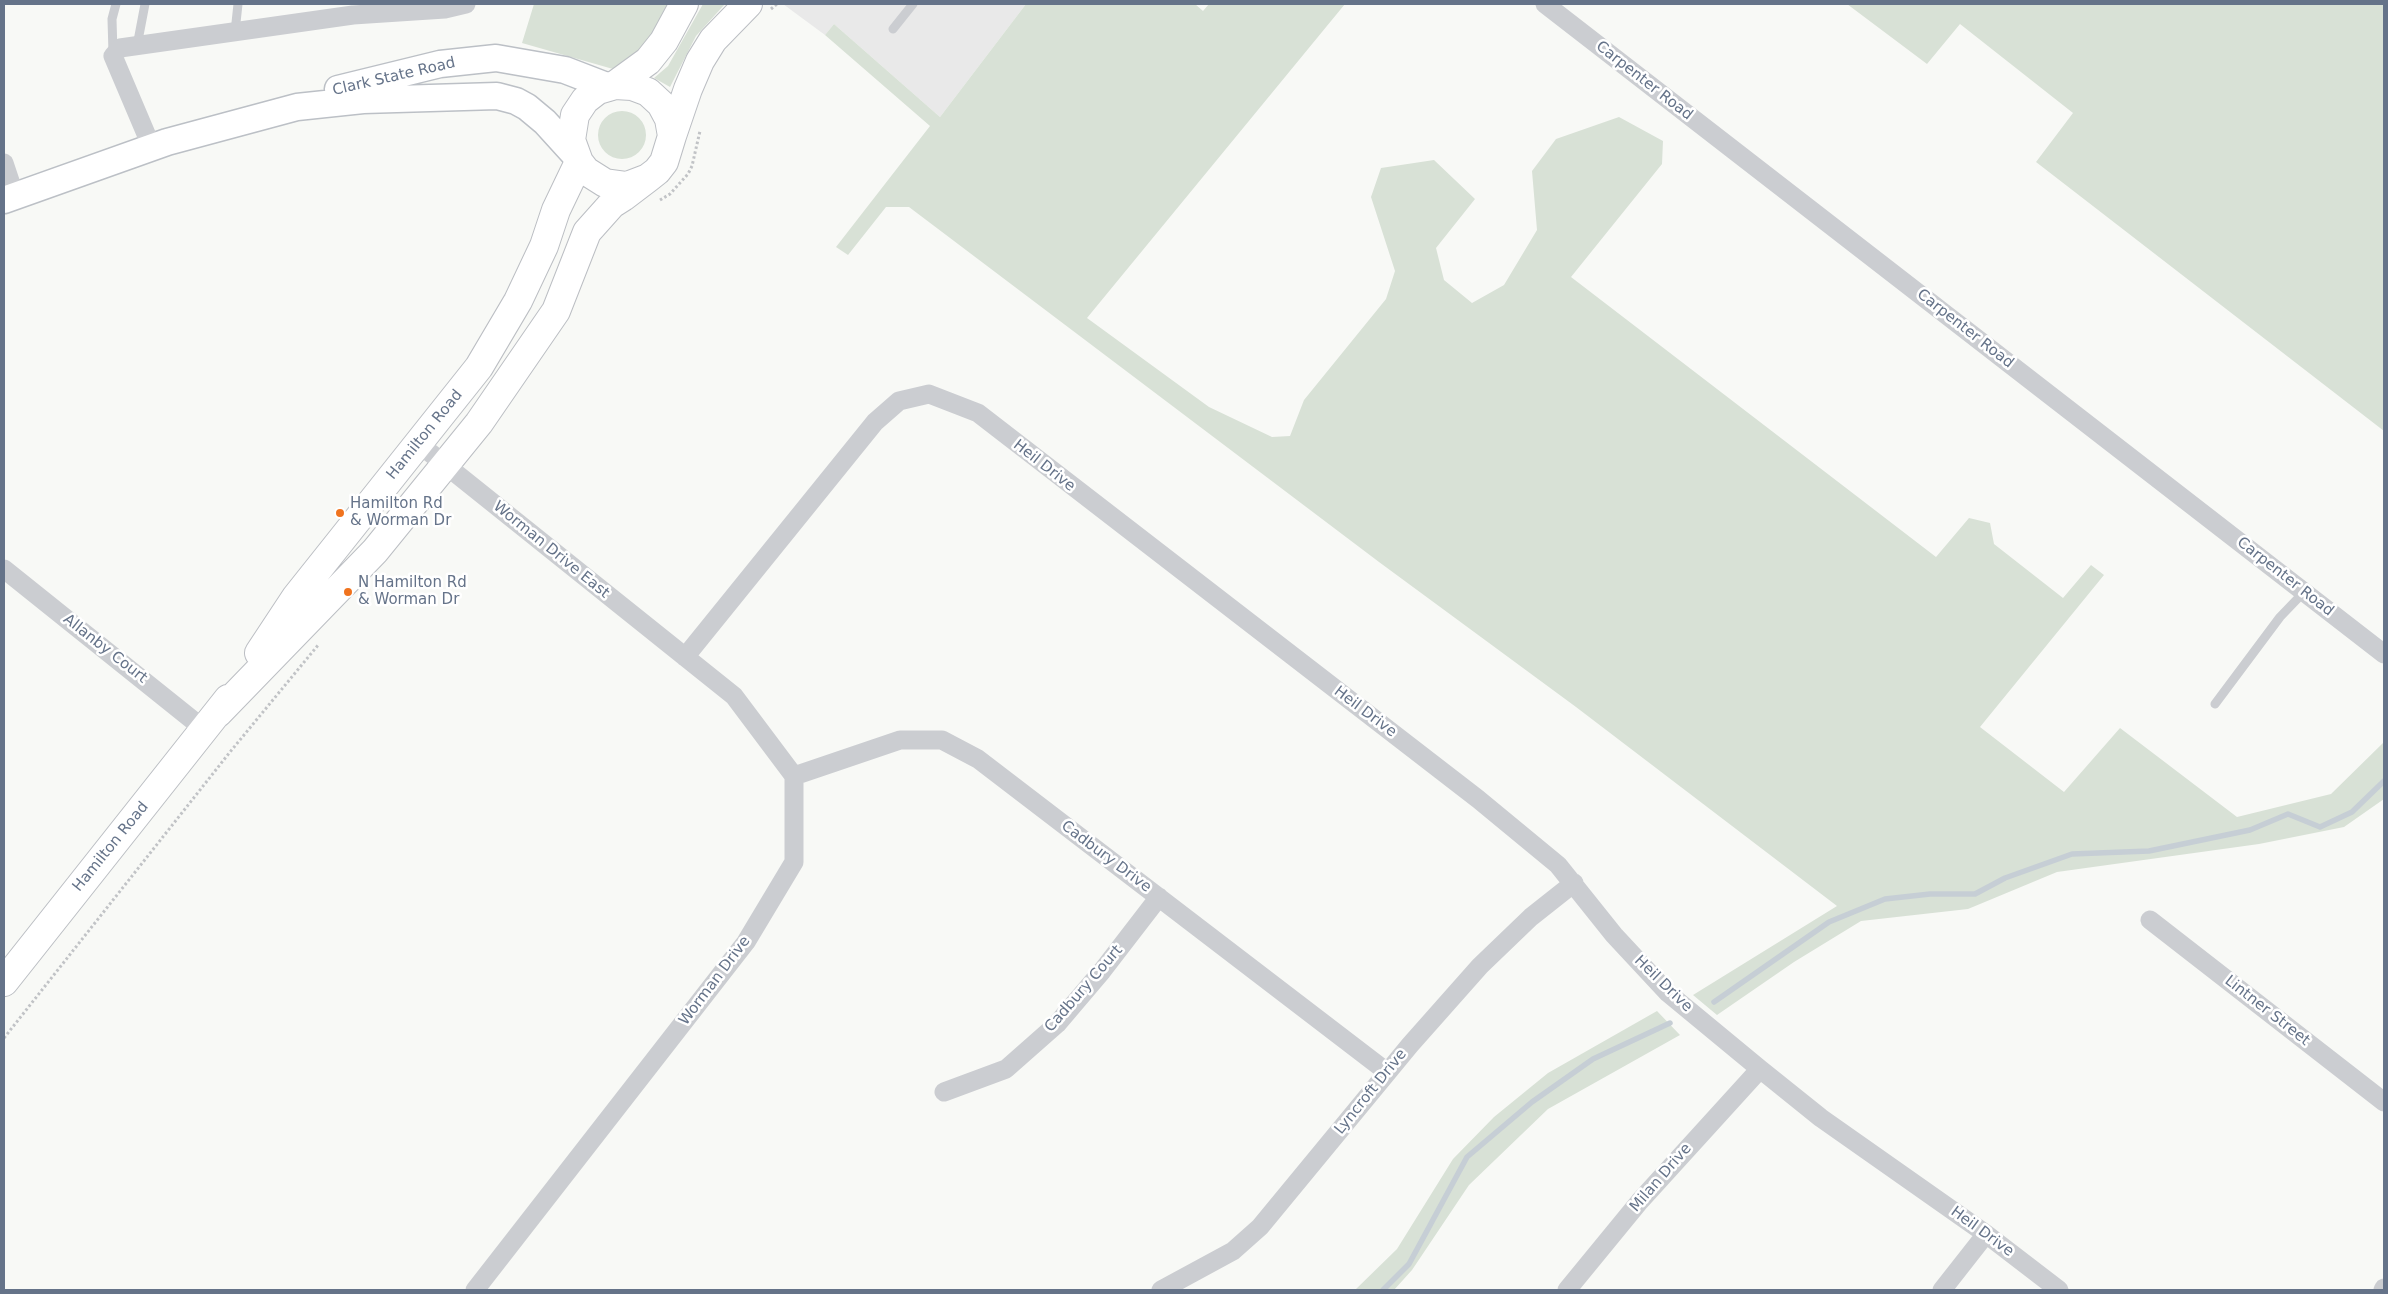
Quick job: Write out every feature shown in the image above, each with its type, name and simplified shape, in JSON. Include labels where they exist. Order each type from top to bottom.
[{"type":"main road","points":[[621,87],[648,61],[664,41],[684,4]]},
{"type":"main road","points":[[621,87],[668,60],[700,4]]},
{"type":"main road","points":[[672,136],[669,119],[661,104],[648,92],[621,87],[598,90],[585,100],[575,114],[575,149],[594,178],[614,195],[632,184],[648,178],[664,162],[688,89],[700,60],[713,40],[748,4]]},
{"type":"main road","name":"Clark State Road","points":[[10,198],[152,148],[297,107],[331,91],[440,64],[496,58],[565,70],[621,87]]},
{"type":"main road","name":"Clark State Road","points":[[297,107],[385,99],[405,91],[430,85],[502,83],[521,88],[536,98],[575,149]]},
{"type":"main road","name":"Hamilton Road","points":[[4,982],[212,721],[296,597],[479,367],[509,318],[544,246],[575,149]]},
{"type":"main road","name":"Hamilton Road","points":[[212,721],[376,551],[508,384],[538,336],[545,310],[575,231],[594,205],[614,195]]},
{"type":"street","points":[[152,148],[113,56],[120,48],[352,16],[445,9],[466,4]]},
{"type":"street","name":"Carpenter Road","points":[[1544,4],[2384,654]]},
{"type":"street","points":[[4,163],[10,198]]},
{"type":"street","name":"Heil Drive","points":[[685,657],[875,422],[899,401],[929,394],[978,413],[1478,799],[1558,865],[1614,935],[1668,993],[1760,1069],[1821,1118],[1986,1234],[2059,1290]]},
{"type":"street","name":"Worman Drive East","points":[[418,443],[685,657]]},
{"type":"street","name":"Allanby Court","points":[[4,570],[212,721]]},
{"type":"street","points":[[685,657],[734,696],[794,776]]},
{"type":"street","name":"Cadbury Drive","points":[[794,776],[900,740],[942,740],[978,759],[1388,1072]]},
{"type":"street","name":"Worman Drive","points":[[475,1290],[746,942],[794,862],[794,776]]},
{"type":"street","name":"Lyncroft Drive","points":[[1161,1290],[1233,1250],[1260,1227],[1388,1072],[1480,966],[1531,917],[1574,883]]},
{"type":"street","name":"Cadbury Court","points":[[944,1092],[1006,1068],[1057,1024],[1102,971],[1159,897]]},
{"type":"street","name":"Lintner Street","points":[[2150,920],[2384,1102]]},
{"type":"street","name":"Milan Drive","points":[[1567,1290],[1640,1201],[1760,1069]]},
{"type":"street","points":[[1942,1290],[1986,1234]]},
{"type":"lane","points":[[113,56],[112,19],[116,4]]},
{"type":"lane","points":[[137,46],[145,4]]},
{"type":"lane","points":[[235,32],[238,4]]},
{"type":"lane","points":[[893,29],[913,4]]},
{"type":"lane","points":[[2216,704],[2280,617],[2304,592]]},
{"type":"path","points":[[4,1038],[230,752],[325,636]]},
{"type":"shaded area","points":[[534,4],[671,4],[637,60],[613,69],[522,43]]},
{"type":"shaded area","points":[[703,4],[725,4],[696,36],[670,87],[654,78],[668,66]]},
{"type":"shaded area","points":[[783,4],[1026,4],[940,117],[834,24],[825,35]]},
{"type":"shaded area","points":[[1026,4],[1195,4],[1203,11],[1209,4],[1345,4],[1087,318],[1209,407],[1272,437],[1290,436],[1304,400],[1386,299],[1395,271],[1371,197],[1381,168],[1434,160],[1475,199],[1436,248],[1444,280],[1472,303],[1504,285],[1537,230],[1532,171],[1556,139],[1619,117],[1663,141],[1662,164],[1571,277],[1936,557],[1969,518],[1990,523],[1994,544],[2063,598],[2091,565],[2104,575],[1980,727],[2064,792],[2120,728],[2237,817],[2331,794],[2384,742],[2384,799],[2344,827],[2259,844],[2057,872],[1968,909],[1861,921],[1794,962],[1717,1015],[1693,995],[1837,906],[1576,707],[1379,562],[909,207],[886,207],[848,255],[836,247],[930,126],[825,35],[834,24],[940,117]]},
{"type":"shaded area","points":[[1847,4],[2384,4],[2384,431],[2036,162],[2073,113],[1960,24],[1927,64]]},
{"type":"shaded area","points":[[617,111],[627,111],[639,118],[646,130],[646,140],[639,152],[627,159],[617,159],[609,155],[602,148],[598,140],[598,130],[602,122],[609,115]]},
{"type":"shaded area","points":[[1657,1011],[1680,1035],[1548,1109],[1469,1185],[1412,1270],[1394,1290],[1355,1290],[1397,1249],[1453,1159],[1494,1117],[1548,1073]]},
{"type":"waterway","points":[[1714,1002],[1829,922],[1885,899],[1930,894],[1975,894],[2005,878],[2072,854],[2149,851],[2250,830],[2288,814],[2320,827],[2352,812],[2384,781]]},
{"type":"waterway","points":[[1383,1290],[1409,1264],[1467,1157],[1532,1102],[1593,1059],[1670,1023]]},
{"type":"place","name":"Hamilton Rd & Worman Dr","points":[[340,513]]},
{"type":"place","name":"N Hamilton Rd & Worman Dr","points":[[348,592]]}]
